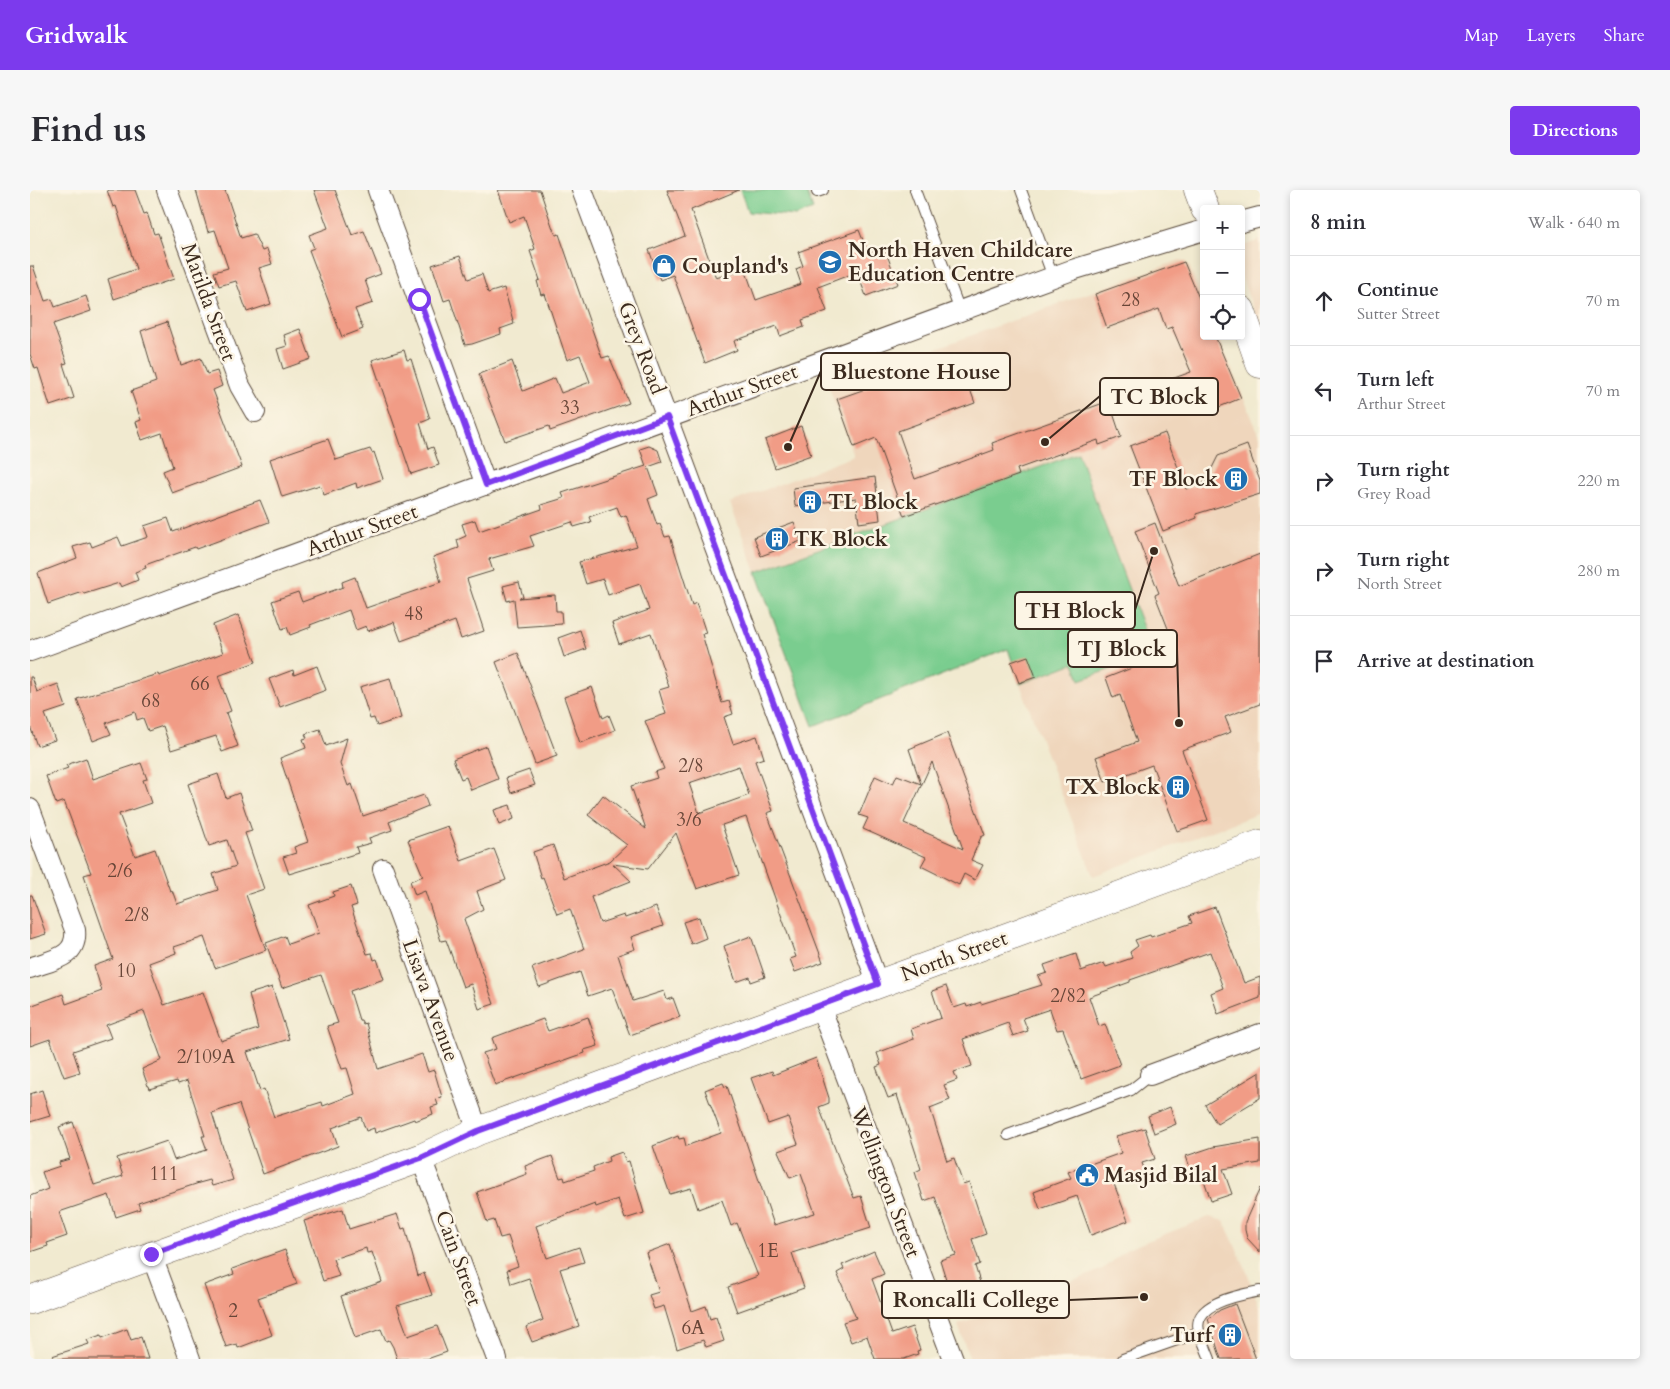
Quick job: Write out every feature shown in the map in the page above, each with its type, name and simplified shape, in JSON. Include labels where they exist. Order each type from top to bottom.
[{"type":"main road","points":[[1198,190],[1204,205]]},
{"type":"main road","points":[[1245,321],[1260,364]]},
{"type":"main road","name":"North Street","points":[[30,1300],[151,1254],[421,1158],[478,1131],[1260,844]]},
{"type":"street","name":"Matilda Street","points":[[167,190],[240,386],[255,412]]},
{"type":"street","points":[[378,190],[486,485]]},
{"type":"street","name":"Grey Road","points":[[582,190],[878,984]]},
{"type":"street","points":[[1245,221],[1260,217]]},
{"type":"street","name":"Arthur Street","points":[[30,652],[1053,277],[1121,254],[1200,231]]},
{"type":"street","points":[[30,809],[75,930],[76,941],[72,949],[64,955],[30,968]]},
{"type":"street","name":"Lisava Avenue","points":[[383,869],[478,1131]]},
{"type":"street","name":"Wellington Street","points":[[820,1006],[953,1359]]},
{"type":"street","points":[[1150,1075],[1260,1034]]},
{"type":"street","name":"Cain Street","points":[[421,1158],[496,1359]]},
{"type":"street","points":[[151,1254],[190,1359]]},
{"type":"lane","points":[[915,190],[960,311]]},
{"type":"lane","points":[[1021,190],[1053,277]]},
{"type":"lane","points":[[1008,1135],[1131,1090],[1150,1075]]},
{"type":"lane","points":[[1210,1359],[1196,1326],[1198,1319],[1205,1311],[1222,1302],[1260,1292]]},
{"type":"lane","points":[[1123,1359],[1194,1334],[1200,1334]]},
{"type":"shaded area","points":[[1260,240],[1260,327],[1245,287],[1245,246]]},
{"type":"shaded area","points":[[1180,260],[1185,261],[1200,292],[1200,340],[1220,340],[1260,437],[1260,813],[1093,876],[1020,684],[1075,663],[1080,680],[1078,453],[756,572],[730,503],[854,456],[829,387]]},
{"type":"shaded area","points":[[1209,1217],[1224,1221],[1247,1272],[1260,1309],[1260,1359],[970,1359],[958,1325],[1094,1273],[1106,1267],[1127,1249]]},
{"type":"green space","points":[[740,190],[806,190],[813,209],[796,216],[748,212]]},
{"type":"green space","points":[[1078,453],[1153,654],[1080,680],[1074,663],[1020,684],[1008,649],[813,726],[756,572]]},
{"type":"building","points":[[107,190],[135,190],[144,214],[147,213],[154,234],[158,233],[174,279],[114,299],[108,279],[136,269],[116,206],[113,207]]},
{"type":"building","points":[[196,190],[225,190],[241,238],[254,234],[262,251],[267,249],[272,264],[259,268],[271,304],[247,312],[236,281],[219,286],[214,272],[228,268],[215,230],[208,232]]},
{"type":"building","points":[[314,190],[335,190],[352,235],[364,231],[381,274],[365,280],[373,303],[355,309],[363,329],[342,337],[309,250],[314,248],[309,235],[328,228]]},
{"type":"building","points":[[498,190],[540,190],[553,229],[556,235],[559,234],[602,358],[609,356],[629,403],[550,431],[549,426],[505,441],[479,374],[512,361],[523,391],[555,378],[561,393],[590,382],[580,355],[567,360],[545,294],[541,295],[537,281],[540,280],[530,251],[535,249],[524,216],[509,222]]},
{"type":"building","points":[[667,190],[739,190],[691,210],[716,278],[745,269],[756,300],[801,284],[796,269],[803,266],[798,252],[859,230],[868,253],[884,247],[898,284],[866,296],[857,272],[818,287],[827,311],[802,320],[804,327],[780,336],[777,326],[734,341],[737,350],[705,363],[673,275],[660,280],[649,250],[685,236]]},
{"type":"building","points":[[460,256],[468,279],[482,274],[488,293],[504,288],[514,324],[500,329],[501,334],[465,345],[450,299],[444,301],[432,265]]},
{"type":"building","points":[[1184,262],[1200,300],[1200,340],[1217,340],[1241,398],[1207,412],[1198,389],[1158,403],[1152,386],[1191,372],[1172,327],[1166,329],[1159,309],[1107,328],[1095,294]]},
{"type":"building","points":[[30,266],[33,266],[45,301],[52,299],[55,307],[86,296],[91,311],[53,324],[67,363],[63,364],[74,398],[50,406],[38,368],[35,369],[30,354]]},
{"type":"building","points":[[167,322],[181,365],[201,358],[207,374],[217,371],[222,386],[213,390],[242,467],[172,493],[163,471],[173,467],[162,433],[142,440],[136,422],[141,420],[131,391],[156,382],[141,331]]},
{"type":"building","points":[[300,329],[311,359],[283,369],[277,349],[287,346],[284,335]]},
{"type":"building","points":[[404,350],[407,360],[411,359],[430,419],[420,423],[428,449],[433,447],[439,465],[411,474],[372,360]]},
{"type":"building","points":[[958,356],[975,403],[898,431],[915,479],[994,450],[992,443],[1109,401],[1121,437],[1099,445],[1098,440],[1017,469],[1019,475],[904,516],[876,438],[854,447],[837,399]]},
{"type":"building","points":[[801,426],[811,455],[775,468],[765,440]]},
{"type":"building","points":[[1165,433],[1186,489],[1205,482],[1218,456],[1247,445],[1260,481],[1260,494],[1196,514],[1197,518],[1163,531],[1130,446]]},
{"type":"building","points":[[328,439],[336,460],[370,449],[372,453],[374,452],[383,479],[357,488],[356,483],[324,495],[320,485],[282,497],[270,459]]},
{"type":"building","points":[[649,446],[658,450],[662,462],[648,467],[658,495],[648,499],[657,525],[660,524],[665,537],[670,536],[692,605],[696,603],[706,633],[702,634],[722,703],[729,701],[733,714],[724,717],[733,744],[757,736],[764,758],[755,761],[773,811],[767,813],[823,962],[795,972],[790,959],[796,957],[746,817],[722,825],[739,875],[697,889],[676,833],[648,869],[613,864],[631,881],[591,897],[600,923],[624,915],[625,918],[656,907],[663,926],[631,937],[635,949],[618,955],[633,1001],[664,991],[667,1000],[673,998],[680,1017],[630,1035],[612,988],[588,996],[580,972],[539,987],[532,968],[584,949],[570,909],[557,914],[543,877],[541,878],[533,852],[553,845],[564,878],[610,861],[627,845],[588,815],[603,795],[646,829],[631,786],[657,778],[655,772],[664,769],[645,721],[666,714],[659,690],[669,687],[651,633],[619,644],[612,623],[649,610],[640,584],[608,595],[603,579],[586,584],[579,562],[637,546],[626,515],[621,517],[617,507],[589,517],[591,522],[574,527],[572,522],[530,536],[534,546],[489,559],[493,571],[467,579],[484,631],[461,639],[455,621],[401,641],[394,622],[368,631],[366,626],[356,630],[349,610],[290,635],[287,627],[282,629],[272,601],[298,592],[302,602],[343,587],[342,582],[355,577],[366,608],[441,582],[433,557],[459,548],[457,540],[466,536],[462,524],[475,520],[479,531],[542,509],[541,505],[564,498],[562,493],[646,466],[640,449]],"holes":[[[739,766],[749,795],[699,813],[689,783]]]},
{"type":"building","name":"TL Block","points":[[875,477],[880,520],[859,523],[856,498],[795,506],[793,488]]},
{"type":"building","points":[[260,500],[269,522],[196,549],[195,547],[145,565],[146,568],[135,572],[138,580],[121,587],[119,583],[84,594],[83,592],[48,604],[38,573],[77,558],[73,547],[90,542],[92,547],[118,537],[122,546],[148,537],[144,526],[168,518],[173,532]]},
{"type":"building","name":"TK Block","points":[[794,522],[801,541],[761,556],[754,537]]},
{"type":"building","points":[[1155,523],[1179,586],[1260,554],[1260,704],[1225,717],[1231,732],[1182,750],[1208,820],[1177,831],[1152,765],[1105,782],[1096,757],[1137,742],[1120,695],[1113,698],[1106,678],[1173,652],[1170,646],[1174,644],[1155,595],[1159,593],[1135,531]]},
{"type":"building","points":[[519,582],[523,597],[519,598],[555,595],[556,611],[561,611],[562,624],[517,627],[514,599],[507,601],[503,586]]},
{"type":"building","points":[[238,615],[256,662],[218,676],[231,711],[226,713],[238,746],[222,752],[216,736],[171,750],[163,726],[148,731],[143,718],[137,720],[135,712],[106,723],[111,734],[93,741],[77,699],[158,674],[159,676],[223,653],[213,625]]},
{"type":"building","points":[[580,630],[586,649],[564,657],[558,638]]},
{"type":"building","points":[[518,653],[557,756],[535,764],[496,662]]},
{"type":"building","points":[[1028,656],[1036,677],[1019,683],[1011,662]]},
{"type":"building","points":[[317,666],[326,690],[280,707],[269,679],[293,670],[294,675]]},
{"type":"building","points":[[30,677],[32,677],[37,692],[58,684],[66,707],[45,714],[55,740],[37,746],[30,726]]},
{"type":"building","points":[[390,678],[401,718],[377,726],[374,718],[370,719],[360,687]]},
{"type":"building","points":[[592,687],[603,718],[609,715],[615,730],[580,743],[564,697]]},
{"type":"building","points":[[320,729],[326,746],[347,738],[340,764],[348,786],[352,784],[363,816],[424,795],[428,806],[389,822],[392,830],[369,838],[371,843],[356,847],[358,853],[289,874],[283,857],[296,853],[294,847],[308,842],[280,758],[306,748],[303,739],[307,738],[305,734]]},
{"type":"building","points":[[947,733],[985,835],[981,837],[971,860],[983,865],[975,880],[964,874],[959,885],[921,866],[926,857],[863,829],[868,818],[859,815],[875,776],[893,784],[897,775],[921,784],[909,749]],"holes":[[[932,762],[963,849],[904,823]]]},
{"type":"building","points":[[486,746],[498,779],[471,790],[466,777],[461,779],[453,759]]},
{"type":"building","points":[[86,758],[93,779],[141,763],[147,779],[143,780],[151,803],[119,814],[135,856],[155,849],[170,891],[172,890],[177,904],[218,890],[213,874],[236,866],[227,840],[209,846],[188,784],[218,774],[226,798],[239,793],[252,831],[245,833],[264,889],[246,895],[266,950],[215,968],[204,937],[174,947],[176,953],[149,963],[164,1005],[203,992],[221,1041],[258,1029],[249,994],[272,987],[289,1039],[247,1052],[260,1091],[264,1089],[274,1117],[322,1102],[323,1106],[355,1094],[347,1068],[342,1069],[327,1026],[338,1023],[321,975],[282,988],[266,943],[285,936],[288,944],[319,933],[309,905],[334,896],[333,892],[351,886],[357,905],[351,907],[367,954],[372,953],[374,960],[377,959],[384,979],[350,991],[359,1020],[363,1024],[366,1023],[378,1069],[422,1054],[428,1072],[434,1070],[442,1097],[436,1099],[438,1105],[431,1107],[433,1114],[375,1133],[374,1128],[366,1131],[361,1117],[332,1128],[338,1146],[263,1174],[239,1104],[212,1113],[233,1180],[212,1186],[210,1180],[199,1183],[138,1203],[140,1209],[116,1217],[109,1195],[59,1212],[67,1236],[47,1243],[48,1246],[30,1252],[30,1196],[48,1189],[42,1172],[60,1166],[59,1162],[70,1159],[59,1127],[73,1122],[94,1185],[123,1176],[117,1158],[167,1141],[174,1160],[207,1150],[202,1136],[205,1136],[187,1081],[178,1084],[177,1081],[149,1089],[142,1069],[162,1060],[144,1011],[106,1025],[111,1038],[73,1051],[80,1072],[64,1077],[50,1039],[30,1046],[30,1006],[63,994],[66,1004],[102,991],[94,966],[113,959],[84,875],[91,873],[64,801],[56,804],[46,776],[68,768],[66,765]]},
{"type":"building","points":[[529,770],[535,785],[511,793],[506,778]]},
{"type":"building","points":[[510,805],[514,819],[499,825],[494,810]]},
{"type":"building","points":[[448,826],[461,861],[494,849],[506,880],[477,891],[483,909],[464,919],[494,1004],[479,1009],[471,984],[463,987],[446,940],[441,941],[425,891],[415,895],[410,881],[423,876],[408,840]]},
{"type":"building","points":[[30,895],[32,895],[46,934],[30,939]]},
{"type":"building","points":[[1215,907],[1244,983],[1260,977],[1260,998],[1218,1014],[1211,993],[1223,988],[1210,952],[1130,980],[1130,982],[1089,997],[1099,1026],[1105,1024],[1120,1065],[1081,1079],[1063,1029],[1057,1030],[1050,1009],[1023,1018],[1028,1031],[1013,1036],[1008,1023],[963,1039],[972,1066],[954,1072],[957,1080],[944,1085],[950,1100],[930,1108],[947,1161],[954,1158],[963,1184],[969,1182],[986,1234],[972,1239],[980,1264],[975,1266],[982,1289],[956,1297],[955,1294],[951,1295],[940,1260],[956,1255],[935,1197],[924,1201],[915,1172],[921,1169],[897,1095],[888,1098],[876,1067],[881,1065],[877,1053],[914,1039],[911,1029],[941,1018],[932,991],[946,986],[954,1008],[966,1004],[967,1007],[1042,985],[1038,976],[1047,973],[1044,965],[1076,954],[1081,971],[1104,963],[1106,967],[1132,958],[1130,952],[1138,946],[1135,940],[1150,935],[1151,937],[1192,923],[1189,916]]},
{"type":"building","points":[[699,917],[706,938],[691,944],[683,922]]},
{"type":"building","points":[[751,936],[765,977],[751,982],[750,977],[736,982],[724,946]]},
{"type":"building","points":[[588,1017],[598,1046],[584,1050],[585,1053],[495,1085],[483,1053],[496,1049],[492,1038],[543,1019],[548,1031]]},
{"type":"building","points":[[816,1058],[829,1098],[829,1103],[819,1107],[854,1198],[861,1196],[871,1228],[792,1253],[804,1288],[737,1312],[728,1287],[758,1276],[737,1223],[731,1226],[722,1200],[698,1209],[691,1188],[670,1194],[653,1146],[678,1136],[679,1139],[684,1138],[686,1146],[721,1133],[705,1090],[723,1083],[725,1087],[727,1086],[774,1225],[815,1213],[801,1174],[790,1178],[778,1151],[798,1144],[788,1117],[768,1124],[751,1078],[772,1071],[773,1075]]},
{"type":"building","points":[[1260,1072],[1260,1098],[1217,1124],[1205,1105]]},
{"type":"building","points":[[42,1090],[50,1116],[30,1122],[30,1094]]},
{"type":"building","points":[[1170,1107],[1176,1124],[1154,1133],[1148,1116]]},
{"type":"building","points":[[1145,1128],[1155,1159],[1142,1163],[1146,1174],[1114,1184],[1128,1221],[1091,1235],[1077,1196],[1040,1209],[1034,1192],[1071,1178],[1068,1172],[1121,1153],[1116,1136]]},
{"type":"building","points":[[1260,1139],[1260,1163],[1223,1169],[1232,1194],[1211,1201],[1202,1174],[1193,1177],[1186,1156],[1213,1147]]},
{"type":"building","points":[[622,1152],[626,1162],[629,1161],[644,1213],[625,1219],[618,1199],[596,1207],[595,1204],[536,1226],[547,1258],[579,1247],[584,1262],[560,1269],[579,1326],[532,1342],[526,1327],[543,1320],[529,1278],[511,1284],[507,1270],[518,1266],[508,1236],[500,1238],[494,1220],[487,1222],[477,1192],[527,1174],[525,1166],[552,1156],[560,1178],[564,1177],[565,1181],[594,1171],[593,1167],[609,1161],[608,1157]]},
{"type":"building","points":[[1260,1188],[1260,1252],[1247,1238],[1245,1222]]},
{"type":"building","points":[[343,1209],[349,1229],[397,1214],[402,1229],[405,1228],[418,1276],[424,1273],[432,1295],[397,1306],[408,1336],[437,1326],[447,1352],[427,1359],[397,1359],[393,1347],[389,1340],[386,1341],[381,1329],[355,1338],[341,1296],[382,1282],[372,1252],[367,1253],[366,1248],[333,1259],[339,1276],[323,1281],[304,1221]]},
{"type":"building","points":[[670,1244],[692,1311],[706,1306],[710,1319],[716,1317],[724,1341],[706,1347],[703,1340],[677,1349],[664,1306],[654,1309],[649,1295],[659,1292],[646,1253]]},
{"type":"building","points":[[285,1250],[297,1284],[258,1298],[272,1335],[238,1348],[237,1344],[226,1347],[204,1285],[234,1274],[232,1269]]},
{"type":"building","points":[[874,1251],[884,1274],[872,1279],[892,1334],[912,1327],[920,1350],[917,1351],[918,1354],[904,1359],[875,1359],[867,1336],[851,1342],[843,1322],[856,1318],[837,1273],[844,1269],[842,1265]]},
{"type":"building","name":"Turf","points":[[1235,1304],[1256,1359],[1221,1359],[1208,1319],[1220,1310]]},
{"type":"building","points":[[127,1329],[131,1340],[141,1337],[148,1359],[52,1359],[52,1356],[89,1344],[87,1340],[101,1335],[102,1338]]},
{"type":"place","name":"North Haven Childcare Education Centre","points":[[830,262]]},
{"type":"place","name":"Coupland's","points":[[664,266]]},
{"type":"place","name":"TC Block","points":[[1045,442]]},
{"type":"place","name":"Bluestone House","points":[[788,447]]},
{"type":"place","name":"TF Block","points":[[1236,479]]},
{"type":"place","name":"TL Block","points":[[810,502]]},
{"type":"place","name":"TK Block","points":[[777,539]]},
{"type":"place","name":"TH Block","points":[[1154,551]]},
{"type":"place","name":"TJ Block","points":[[1179,723]]},
{"type":"place","name":"TX Block","points":[[1178,787]]},
{"type":"place","name":"Masjid Bilal","points":[[1087,1175]]},
{"type":"place","name":"Roncalli College","points":[[1144,1297]]},
{"type":"place","name":"Turf","points":[[1230,1335]]},
{"type":"route","points":[[151,1254],[421,1158],[478,1131],[878,984],[667,417],[486,485],[419,299]]}]
